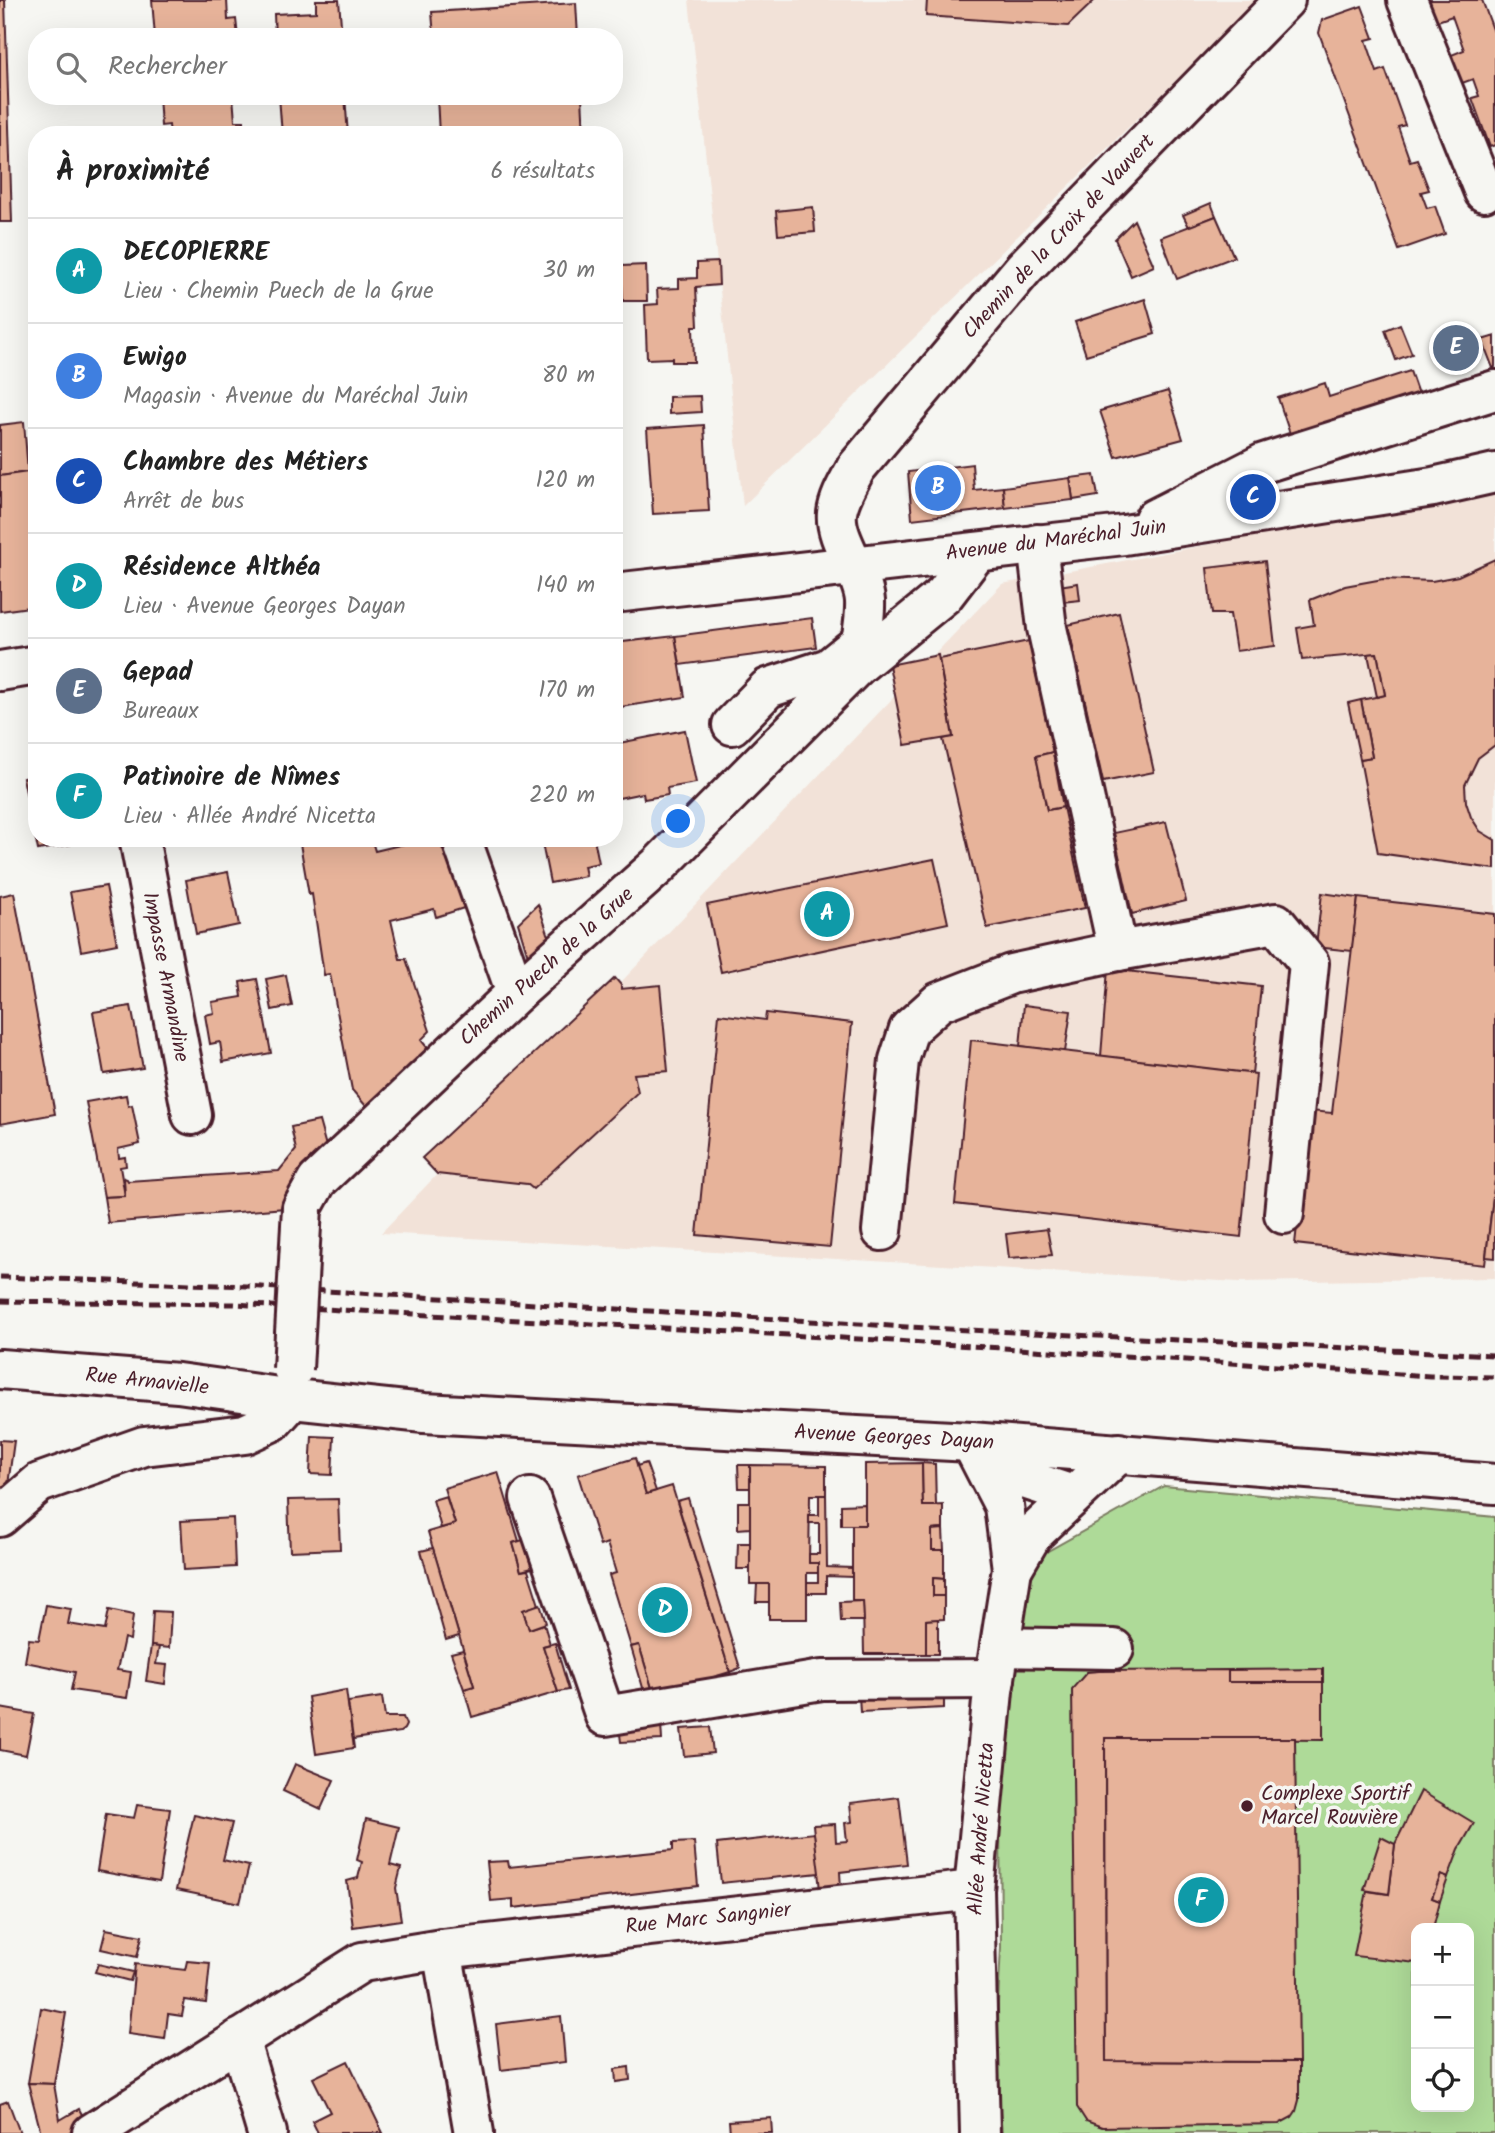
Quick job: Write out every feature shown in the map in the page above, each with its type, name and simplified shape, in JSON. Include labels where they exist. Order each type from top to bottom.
[{"type":"street","name":"Chemin de la Croix de Vauvert","points":[[854,564],[840,532],[837,514],[842,495],[856,468],[1024,268],[1285,0]]},
{"type":"street","points":[[1407,0],[1484,192]]},
{"type":"street","points":[[1124,534],[1264,463],[1495,390]]},
{"type":"street","name":"Avenue du Maréchal Juin","points":[[623,592],[1124,534],[1433,487],[1495,473]]},
{"type":"street","points":[[1037,544],[1047,628],[1118,951]]},
{"type":"street","points":[[732,725],[768,688],[829,668],[859,654],[944,595],[977,552]]},
{"type":"street","points":[[854,564],[865,601],[859,654]]},
{"type":"street","name":"Chemin Puech de la Grue","points":[[293,1384],[302,1208],[317,1181],[516,993],[658,866],[859,654]]},
{"type":"street","points":[[0,671],[28,666]]},
{"type":"street","name":"Impasse Armandine","points":[[141,847],[192,1115]]},
{"type":"street","points":[[464,847],[516,993]]},
{"type":"street","points":[[882,1231],[899,1060],[909,1029],[939,1002],[1011,974],[1118,951],[1276,923],[1309,962],[1284,1214]]},
{"type":"street","name":"Rue Arnavielle","points":[[0,1369],[178,1383],[293,1384]]},
{"type":"street","points":[[0,1517],[39,1483],[144,1446],[245,1434],[273,1420],[293,1384]]},
{"type":"street","name":"Avenue Georges Dayan","points":[[293,1384],[424,1413],[978,1454],[1119,1453],[1495,1485]]},
{"type":"street","name":"Allée André Nicetta","points":[[1012,1569],[1032,1535],[1119,1453]]},
{"type":"street","points":[[978,1454],[1073,1495]]},
{"type":"street","name":"Allée André Nicetta","points":[[978,1454],[1004,1506],[1012,1569],[997,1663],[974,1890],[981,2133]]},
{"type":"street","points":[[530,1498],[605,1716],[822,1680],[1114,1649]]},
{"type":"street","name":"Rue Marc Sangnier","points":[[92,2133],[362,1962],[442,1949],[974,1890]]},
{"type":"street","points":[[442,1949],[474,2133]]},
{"type":"street","points":[[239,2039],[267,2133]]},
{"type":"shaded area","points":[[689,0],[1258,0],[743,506]]},
{"type":"shaded area","points":[[1495,490],[1495,1278],[1239,1282],[381,1233],[1002,584]]},
{"type":"green space","name":"Complexe Sportif Marcel Rouvière","points":[[1164,1486],[1495,1517],[1495,2133],[1002,2133],[995,2059],[1001,1947],[999,1684],[1023,1565]]},
{"type":"building","points":[[0,0],[5,0],[12,222],[0,222]]},
{"type":"building","points":[[152,0],[227,0],[228,20],[236,19],[237,28],[154,28]]},
{"type":"building","points":[[316,0],[339,0],[341,28],[275,28],[274,14],[316,12]]},
{"type":"building","points":[[927,0],[1095,0],[1068,26],[926,16]]},
{"type":"building","points":[[1423,0],[1482,0],[1495,35],[1495,145],[1490,147],[1472,98],[1479,96],[1473,79],[1454,86],[1444,58],[1464,50],[1452,16],[1432,23]]},
{"type":"building","points":[[576,3],[577,28],[433,28],[432,12]]},
{"type":"building","points":[[1362,6],[1374,38],[1366,40],[1377,72],[1385,69],[1405,125],[1398,127],[1410,161],[1417,159],[1429,190],[1421,192],[1427,208],[1435,206],[1445,234],[1399,250],[1319,33],[1322,20]]},
{"type":"building","points":[[160,105],[234,105],[235,121],[244,121],[244,126],[161,126]]},
{"type":"building","points":[[280,105],[346,105],[347,126],[281,126]]},
{"type":"building","points":[[437,105],[582,105],[584,126],[439,126]]},
{"type":"building","points":[[1211,203],[1216,216],[1189,227],[1183,215]]},
{"type":"building","points":[[813,207],[815,232],[778,235],[776,211]]},
{"type":"building","points":[[1216,216],[1234,257],[1177,279],[1161,237]]},
{"type":"building","points":[[1134,220],[1154,266],[1131,276],[1115,239]]},
{"type":"building","points":[[718,262],[719,285],[696,287],[698,326],[693,326],[694,362],[672,362],[672,358],[647,359],[645,305],[658,304],[657,289],[679,288],[679,279],[697,278],[697,263]]},
{"type":"building","points":[[646,265],[647,301],[623,301],[623,266]]},
{"type":"building","points":[[1145,299],[1155,334],[1086,355],[1075,322]]},
{"type":"building","points":[[1400,324],[1412,354],[1396,360],[1385,330]]},
{"type":"building","points":[[1495,336],[1495,367],[1493,368],[1482,340]]},
{"type":"building","points":[[1410,371],[1418,394],[1292,440],[1278,398],[1325,383],[1329,397]]},
{"type":"building","points":[[1168,391],[1183,439],[1116,457],[1100,411]]},
{"type":"building","points":[[700,396],[701,412],[669,414],[669,397]]},
{"type":"building","points":[[24,422],[28,472],[0,476],[0,425]]},
{"type":"building","points":[[704,425],[709,511],[653,514],[647,429]]},
{"type":"building","points":[[972,464],[974,490],[1003,487],[1005,508],[912,519],[908,472]]},
{"type":"building","points":[[28,472],[28,607],[0,611],[0,476]]},
{"type":"building","points":[[1094,475],[1098,496],[1073,500],[1070,478]]},
{"type":"building","points":[[1070,478],[1073,500],[1005,508],[1003,487]]},
{"type":"building","points":[[1495,559],[1495,745],[1478,758],[1465,785],[1466,802],[1471,817],[1480,831],[1495,840],[1495,869],[1378,853],[1360,759],[1372,757],[1361,700],[1385,695],[1377,653],[1302,660],[1297,628],[1314,625],[1310,600],[1345,586],[1383,579],[1432,581],[1458,576]]},
{"type":"building","points":[[1265,561],[1275,646],[1236,651],[1230,614],[1212,614],[1207,568]]},
{"type":"building","points":[[1078,583],[1080,600],[1062,602],[1059,586]]},
{"type":"building","points":[[1119,613],[1154,772],[1103,782],[1068,625]]},
{"type":"building","points":[[812,618],[816,647],[680,665],[675,636]]},
{"type":"building","points":[[675,636],[685,697],[623,707],[623,642]]},
{"type":"building","points":[[1029,641],[1053,752],[1036,756],[1047,810],[1063,807],[1085,908],[987,928],[943,739],[953,737],[939,659]]},
{"type":"building","points":[[1377,653],[1385,695],[1377,697],[1368,654]]},
{"type":"building","points":[[938,655],[953,737],[905,745],[889,665]]},
{"type":"building","points":[[1361,700],[1372,757],[1360,759],[1348,703]]},
{"type":"building","points":[[685,730],[696,783],[667,788],[668,795],[644,799],[643,793],[623,797],[623,742]]},
{"type":"building","points":[[1053,752],[1063,807],[1047,810],[1036,756]]},
{"type":"building","points":[[28,777],[28,802],[23,778]]},
{"type":"building","points":[[1166,822],[1186,901],[1132,914],[1114,833]]},
{"type":"building","points":[[301,847],[374,847],[375,851],[392,847],[452,847],[470,906],[436,917],[434,909],[391,920],[400,959],[406,959],[430,1031],[421,1040],[430,1051],[366,1106],[352,1090],[330,974],[324,975],[312,894],[309,895]]},
{"type":"building","points":[[543,847],[596,847],[599,863],[584,866],[586,876],[550,883]]},
{"type":"building","points":[[934,859],[948,923],[721,972],[707,905]]},
{"type":"building","points":[[228,872],[239,925],[196,934],[186,880]]},
{"type":"building","points":[[106,886],[117,944],[81,951],[70,892]]},
{"type":"building","points":[[14,893],[55,1114],[0,1124],[0,896]]},
{"type":"building","points":[[1322,893],[1358,898],[1352,951],[1316,947]]},
{"type":"building","points":[[1358,898],[1495,914],[1495,1180],[1485,1265],[1295,1244],[1310,1111],[1332,1113]]},
{"type":"building","points":[[538,904],[552,945],[531,966],[518,923]]},
{"type":"building","points":[[1108,969],[1261,986],[1252,1074],[1101,1056]]},
{"type":"building","points":[[286,975],[292,1006],[272,1010],[266,979]]},
{"type":"building","points":[[615,978],[621,989],[660,985],[668,1071],[634,1074],[638,1092],[533,1189],[527,1184],[437,1174],[422,1158]]},
{"type":"building","points":[[257,979],[271,1053],[223,1062],[220,1042],[210,1044],[205,1015],[214,1013],[212,1002],[242,997],[240,982]]},
{"type":"building","points":[[1024,1005],[1071,1011],[1065,1052],[1020,1046]]},
{"type":"building","points":[[131,1006],[143,1068],[104,1074],[93,1012]]},
{"type":"building","points":[[766,1013],[852,1023],[830,1247],[697,1235],[719,1014],[765,1020]]},
{"type":"building","points":[[971,1040],[1256,1074],[1241,1237],[955,1204]]},
{"type":"building","points":[[126,1095],[128,1106],[132,1105],[140,1144],[118,1149],[119,1158],[125,1157],[126,1166],[120,1167],[125,1196],[104,1197],[86,1102]]},
{"type":"building","points":[[319,1121],[329,1157],[285,1208],[108,1223],[104,1197],[125,1196],[124,1178],[128,1181],[279,1171],[296,1150],[291,1127]]},
{"type":"building","points":[[1495,1180],[1495,1258],[1486,1257]]},
{"type":"building","points":[[1047,1229],[1052,1255],[1009,1258],[1006,1234]]},
{"type":"building","points":[[312,1436],[334,1437],[332,1475],[310,1474]]},
{"type":"building","points":[[0,1440],[14,1441],[8,1485],[0,1491]]},
{"type":"building","points":[[635,1458],[646,1494],[672,1486],[730,1672],[654,1695],[639,1645],[631,1647],[609,1575],[616,1573],[607,1543],[600,1546],[578,1475]]},
{"type":"building","points":[[646,1463],[656,1491],[646,1494],[637,1466]]},
{"type":"building","points":[[922,1463],[923,1506],[943,1505],[943,1529],[932,1530],[932,1550],[944,1550],[944,1579],[933,1578],[933,1596],[944,1596],[944,1619],[926,1620],[926,1654],[864,1654],[863,1601],[852,1601],[852,1525],[865,1525],[865,1464]]},
{"type":"building","points":[[922,1463],[935,1464],[936,1506],[923,1506]]},
{"type":"building","points":[[738,1465],[750,1465],[750,1488],[739,1488]]},
{"type":"building","points":[[750,1465],[826,1466],[826,1495],[810,1495],[809,1563],[818,1563],[818,1573],[807,1573],[807,1619],[769,1619],[769,1584],[750,1584]]},
{"type":"building","points":[[498,1472],[519,1541],[513,1543],[521,1571],[528,1570],[539,1605],[523,1610],[529,1629],[544,1624],[550,1644],[543,1646],[558,1692],[472,1717],[464,1689],[474,1686],[428,1532],[455,1524],[444,1488]]},
{"type":"building","points":[[819,1495],[826,1495],[827,1567],[852,1568],[852,1577],[826,1576],[826,1593],[807,1593],[807,1582],[818,1582],[818,1563],[809,1563],[809,1554],[819,1554],[819,1523],[809,1523],[809,1515],[819,1515]]},
{"type":"building","points":[[446,1496],[455,1524],[441,1528],[433,1500]]},
{"type":"building","points":[[688,1498],[740,1668],[730,1672],[677,1501]]},
{"type":"building","points":[[338,1499],[340,1549],[290,1551],[288,1500]]},
{"type":"building","points":[[738,1502],[750,1502],[750,1528],[738,1529]]},
{"type":"building","points":[[865,1504],[865,1525],[841,1525],[841,1505]]},
{"type":"building","points":[[233,1518],[235,1567],[184,1570],[181,1521]]},
{"type":"building","points":[[943,1529],[944,1550],[932,1550],[932,1530]]},
{"type":"building","points":[[523,1540],[532,1568],[521,1571],[513,1543]]},
{"type":"building","points":[[738,1543],[750,1543],[750,1569],[737,1569]]},
{"type":"building","points":[[433,1548],[459,1636],[446,1640],[421,1551]]},
{"type":"building","points":[[933,1578],[944,1579],[944,1596],[933,1596]]},
{"type":"building","points":[[757,1584],[769,1584],[769,1602],[756,1602]]},
{"type":"building","points":[[863,1601],[864,1621],[841,1621],[840,1602]]},
{"type":"building","points":[[540,1604],[546,1623],[529,1629],[523,1610]]},
{"type":"building","points":[[46,1605],[71,1609],[68,1624],[105,1630],[109,1610],[133,1615],[130,1640],[124,1638],[117,1670],[131,1672],[127,1698],[71,1690],[75,1672],[25,1662],[29,1639],[39,1640]]},
{"type":"building","points":[[153,1611],[171,1612],[169,1648],[151,1646]]},
{"type":"building","points":[[938,1619],[938,1654],[926,1654],[926,1620]]},
{"type":"building","points":[[555,1643],[569,1690],[558,1692],[543,1646]]},
{"type":"building","points":[[639,1645],[654,1695],[646,1698],[631,1647]]},
{"type":"building","points":[[151,1646],[159,1647],[156,1664],[167,1665],[165,1684],[146,1681]]},
{"type":"building","points":[[463,1650],[474,1686],[464,1689],[451,1653]]},
{"type":"building","points":[[1323,1669],[1323,1682],[1228,1682],[1228,1670]]},
{"type":"building","points":[[1228,1670],[1228,1682],[1323,1682],[1323,1740],[1105,1738],[1106,2061],[1299,2062],[1299,2100],[1296,2111],[1292,2117],[1279,2124],[1102,2127],[1086,2121],[1077,2107],[1072,1689],[1087,1672]]},
{"type":"building","points":[[346,1690],[354,1748],[316,1754],[308,1697]]},
{"type":"building","points":[[944,1690],[944,1708],[860,1712],[859,1695]]},
{"type":"building","points":[[382,1697],[385,1717],[403,1717],[406,1725],[404,1729],[400,1732],[353,1739],[348,1702]]},
{"type":"building","points":[[0,1708],[34,1714],[26,1755],[0,1750]]},
{"type":"building","points":[[661,1724],[662,1740],[621,1742],[619,1726]]},
{"type":"building","points":[[710,1727],[713,1753],[684,1756],[681,1729]]},
{"type":"building","points":[[1105,1738],[1295,1738],[1299,2062],[1106,2061]]},
{"type":"building","points":[[295,1764],[334,1780],[321,1809],[283,1791]]},
{"type":"building","points":[[1421,1791],[1474,1823],[1459,1849],[1448,1878],[1441,1875],[1432,1898],[1440,1901],[1434,1923],[1411,1923],[1411,1962],[1354,1956],[1367,1891],[1389,1894],[1395,1844]]},
{"type":"building","points":[[899,1797],[907,1864],[840,1872],[841,1888],[820,1890],[813,1825],[835,1824],[836,1842],[847,1841],[845,1823],[852,1822],[850,1803]]},
{"type":"building","points":[[137,1805],[170,1809],[159,1882],[97,1871],[106,1814],[134,1818]]},
{"type":"building","points":[[194,1815],[232,1823],[223,1860],[249,1866],[240,1903],[176,1890]]},
{"type":"building","points":[[366,1819],[399,1827],[390,1865],[401,1868],[396,1888],[401,1920],[353,1927],[347,1881],[358,1878],[362,1862],[357,1860]]},
{"type":"building","points":[[814,1833],[819,1873],[721,1883],[717,1844]]},
{"type":"building","points":[[1381,1837],[1395,1844],[1389,1894],[1364,1890]]},
{"type":"building","points":[[694,1842],[698,1886],[513,1908],[513,1899],[491,1901],[487,1862],[508,1861],[509,1867],[673,1850],[673,1843]]},
{"type":"building","points":[[1441,1875],[1448,1878],[1440,1901],[1432,1898]]},
{"type":"building","points":[[106,1929],[142,1936],[137,1957],[101,1949]]},
{"type":"building","points":[[187,1961],[210,1963],[206,2003],[185,2000],[182,2016],[168,2014],[165,2039],[128,2034],[135,1964],[185,1970]]},
{"type":"building","points":[[98,1964],[133,1972],[130,1981],[95,1972]]},
{"type":"building","points":[[41,2008],[66,2013],[54,2084],[28,2083]]},
{"type":"building","points":[[561,2016],[565,2062],[501,2070],[496,2024]]},
{"type":"building","points":[[348,2061],[383,2133],[318,2133],[312,2121],[330,2112],[313,2078]]},
{"type":"building","points":[[629,2067],[630,2080],[616,2082],[615,2069]]},
{"type":"building","points":[[28,2083],[54,2084],[60,2120],[79,2109],[86,2122],[68,2133],[41,2133]]},
{"type":"building","points":[[8,2101],[20,2133],[0,2133],[0,2104]]},
{"type":"building","points":[[771,2118],[772,2133],[730,2133],[729,2121]]},
{"type":"railway","points":[[0,1277],[246,1286],[907,1327],[1495,1355]]},
{"type":"railway","points":[[0,1301],[234,1304],[895,1341],[1430,1376],[1495,1377]]},
{"type":"place","name":"Gepad","points":[[1456,348]]},
{"type":"place","name":"Ewigo","points":[[938,488]]},
{"type":"place","name":"Chambre des Métiers","points":[[1253,497]]},
{"type":"place","name":"DECOPIERRE","points":[[827,914]]},
{"type":"place","name":"Résidence Althéa","points":[[665,1610]]},
{"type":"place","name":"Complexe Sportif Marcel Rouvière","points":[[1247,1806]]},
{"type":"place","name":"Patinoire de Nîmes","points":[[1201,1900]]}]
